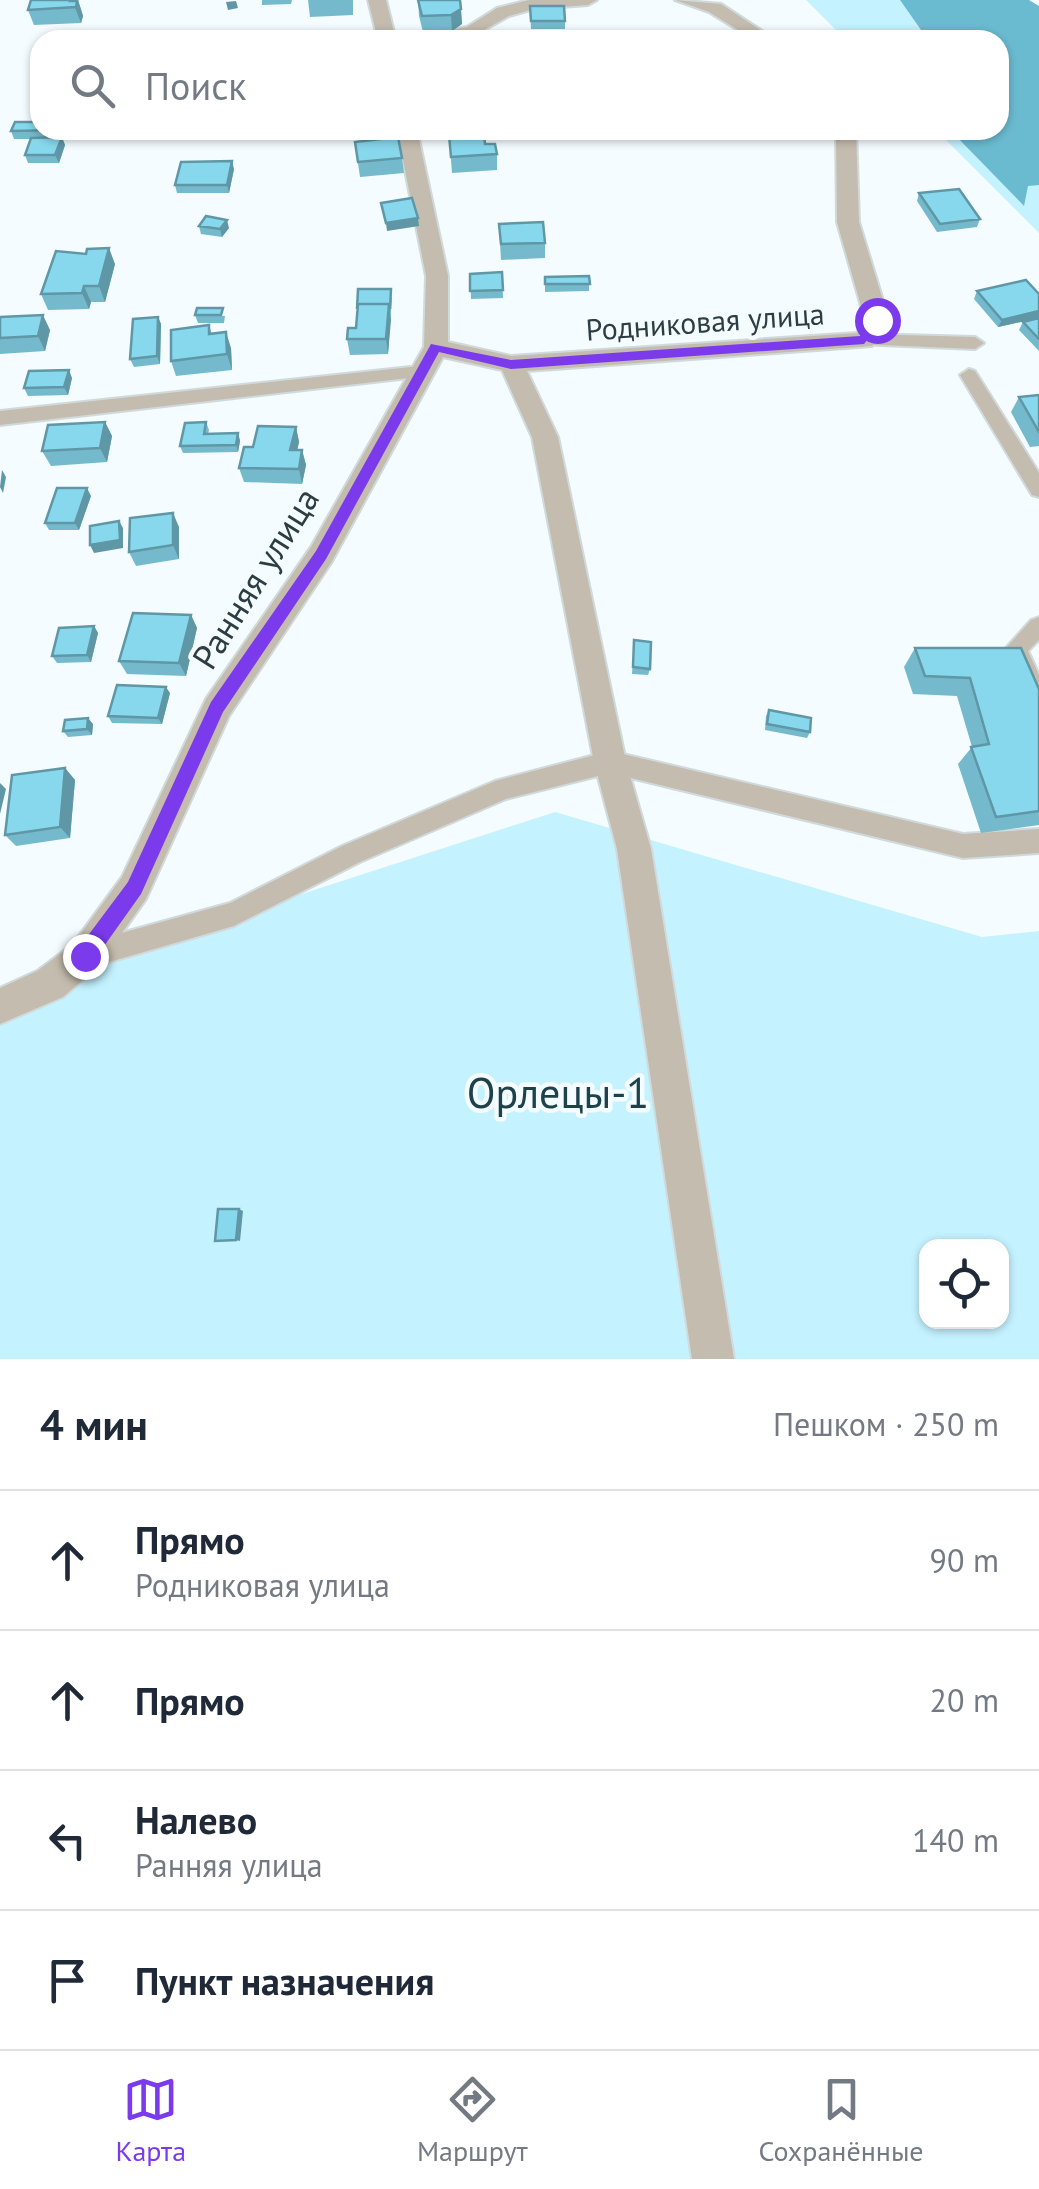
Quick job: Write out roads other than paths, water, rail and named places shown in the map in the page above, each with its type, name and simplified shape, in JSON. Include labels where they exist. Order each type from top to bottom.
[{"type":"street","points":[[378,0],[384,30]]},
{"type":"street","points":[[475,30],[503,12],[534,4],[588,0]]},
{"type":"street","points":[[684,0],[715,8],[751,30]]},
{"type":"street","name":"Ранняя улица","points":[[0,1006],[50,984],[85,956],[134,888],[217,708],[321,555],[428,359],[437,276],[409,140]]},
{"type":"street","name":"Родниковая улица","points":[[428,359],[511,364],[864,340],[877,320],[848,222],[846,140]]},
{"type":"street","points":[[511,364],[544,437],[610,762],[634,849],[713,1359]]},
{"type":"lane","points":[[864,340],[975,343]]},
{"type":"lane","points":[[0,418],[428,359]]},
{"type":"lane","points":[[969,375],[1039,490]]},
{"type":"lane","points":[[1039,626],[1016,650],[1039,700]]},
{"type":"lane","points":[[85,956],[234,914],[350,854],[503,789],[610,762],[963,846],[1039,841]]},
{"type":"park label","name":"Орлецы-1","points":[[558,1092]]}]
